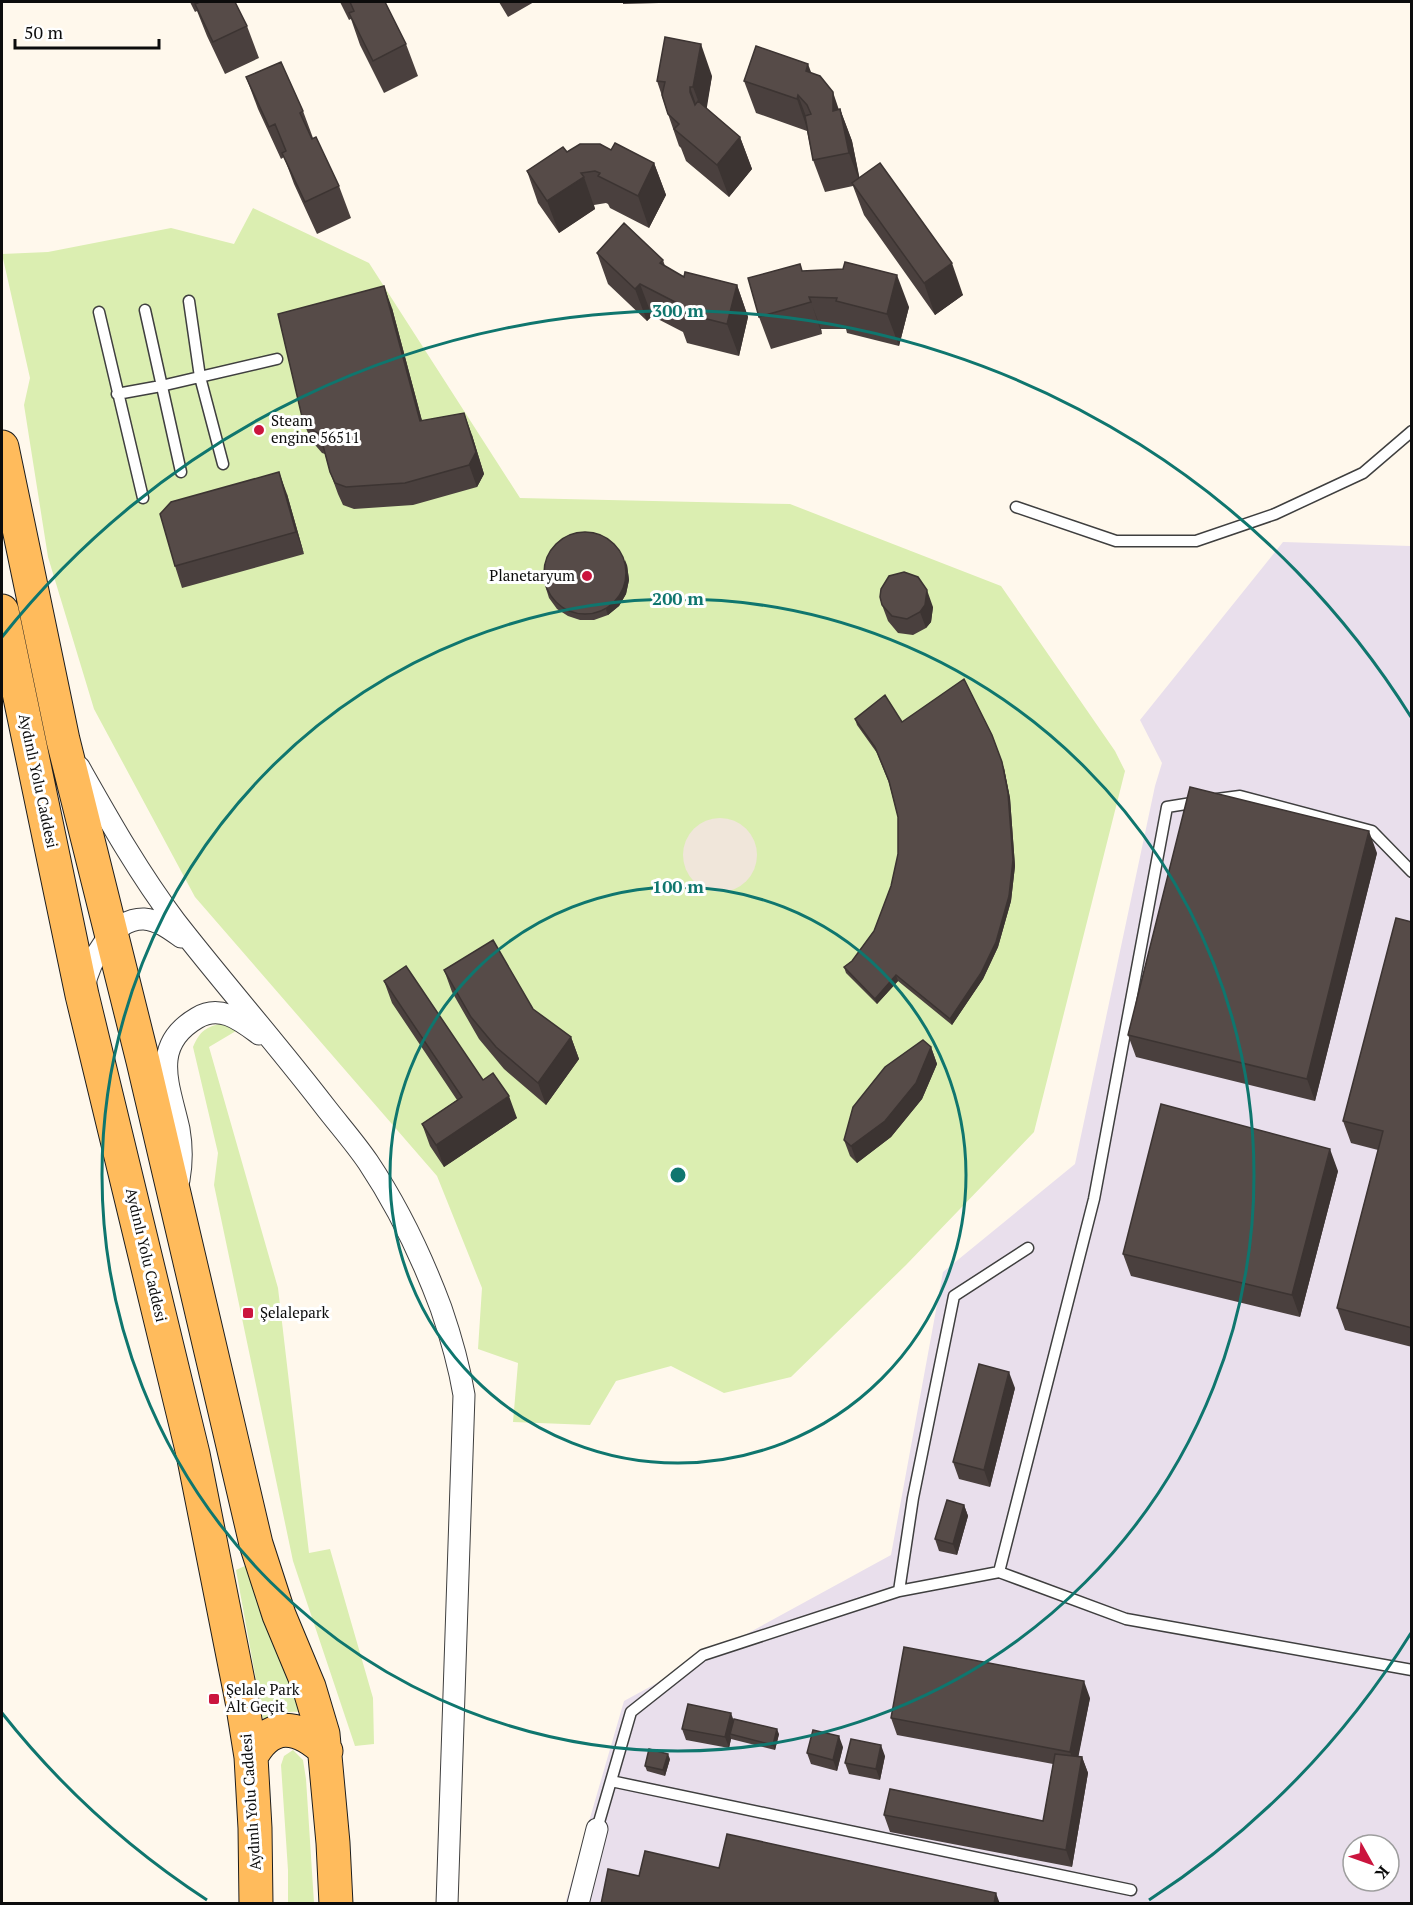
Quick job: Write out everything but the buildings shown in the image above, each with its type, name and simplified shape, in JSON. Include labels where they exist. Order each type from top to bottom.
[{"type":"main road","points":[[2,447],[63,740],[112,935],[256,1544],[279,1615],[319,1718],[326,1751],[336,1900]]},
{"type":"main road","name":"Aydınlı Yolu Caddesi","points":[[2,611],[82,995],[193,1454],[251,1757],[256,1904]]},
{"type":"main road","points":[[251,1757],[259,1743],[268,1734],[291,1730],[313,1739],[326,1751]]},
{"type":"street","points":[[63,740],[138,869],[204,958],[282,1050],[367,1161],[394,1204],[431,1282],[459,1365],[464,1395],[447,1904]]},
{"type":"street","points":[[82,995],[92,964],[112,935],[133,921],[151,920],[170,929],[204,958]]},
{"type":"street","points":[[176,1204],[182,1161],[181,1146],[165,1067],[172,1042],[193,1020],[202,1015],[222,1012],[245,1024],[282,1050]]},
{"type":"street","points":[[578,1904],[597,1829]]},
{"type":"lane","points":[[189,301],[201,377],[223,464]]},
{"type":"lane","points":[[145,310],[181,472]]},
{"type":"lane","points":[[99,312],[143,498]]},
{"type":"lane","points":[[117,394],[277,359]]},
{"type":"lane","points":[[1016,507],[1116,541],[1196,541],[1275,514],[1364,473],[1412,431]]},
{"type":"lane","points":[[999,1572],[1094,1199],[1167,807],[1240,796],[1361,828],[1372,831],[1412,872]]},
{"type":"lane","points":[[899,1591],[913,1498],[954,1296],[1028,1248]]},
{"type":"lane","points":[[597,1829],[631,1712],[703,1655],[899,1591],[999,1572],[1126,1619],[1412,1670]]},
{"type":"lane","points":[[611,1780],[1131,1890]]},
{"type":"shaded area","points":[[1283,542],[1411,546],[1411,1903],[565,1904],[624,1701],[891,1555],[943,1272],[1075,1164],[1155,786],[1162,763],[1140,720]]},
{"type":"shaded area","points":[[727,818],[747,828],[755,841],[757,855],[755,869],[747,882],[734,890],[713,892],[693,882],[685,869],[683,848],[693,828],[706,820]]},
{"type":"green space","points":[[253,208],[369,263],[520,498],[790,504],[1001,586],[1115,751],[1125,771],[1034,1132],[906,1265],[791,1377],[724,1393],[671,1366],[616,1381],[590,1425],[513,1422],[518,1363],[478,1349],[482,1288],[437,1176],[195,897],[94,709],[48,557],[24,405],[30,378],[2,254],[48,252],[171,228],[234,244]]},
{"type":"green space","points":[[228,1022],[241,1028],[209,1047],[278,1288],[309,1553],[330,1549],[373,1698],[374,1744],[355,1746],[293,1561],[214,1185],[218,1153],[193,1047],[206,1029]]},
{"type":"green space","points":[[247,1565],[300,1712],[280,1714],[264,1724],[236,1570]]},
{"type":"green space","points":[[293,1750],[303,1760],[306,1779],[314,1903],[288,1903],[281,1765],[284,1756]]},
{"type":"place","name":"Steam engine 56511","points":[[259,430]]},
{"type":"place","name":"Planetaryum","points":[[587,576]]},
{"type":"place","name":"Şelalepark","points":[[248,1313]]},
{"type":"place","name":"Şelale Park Alt Geçit","points":[[214,1699]]}]
